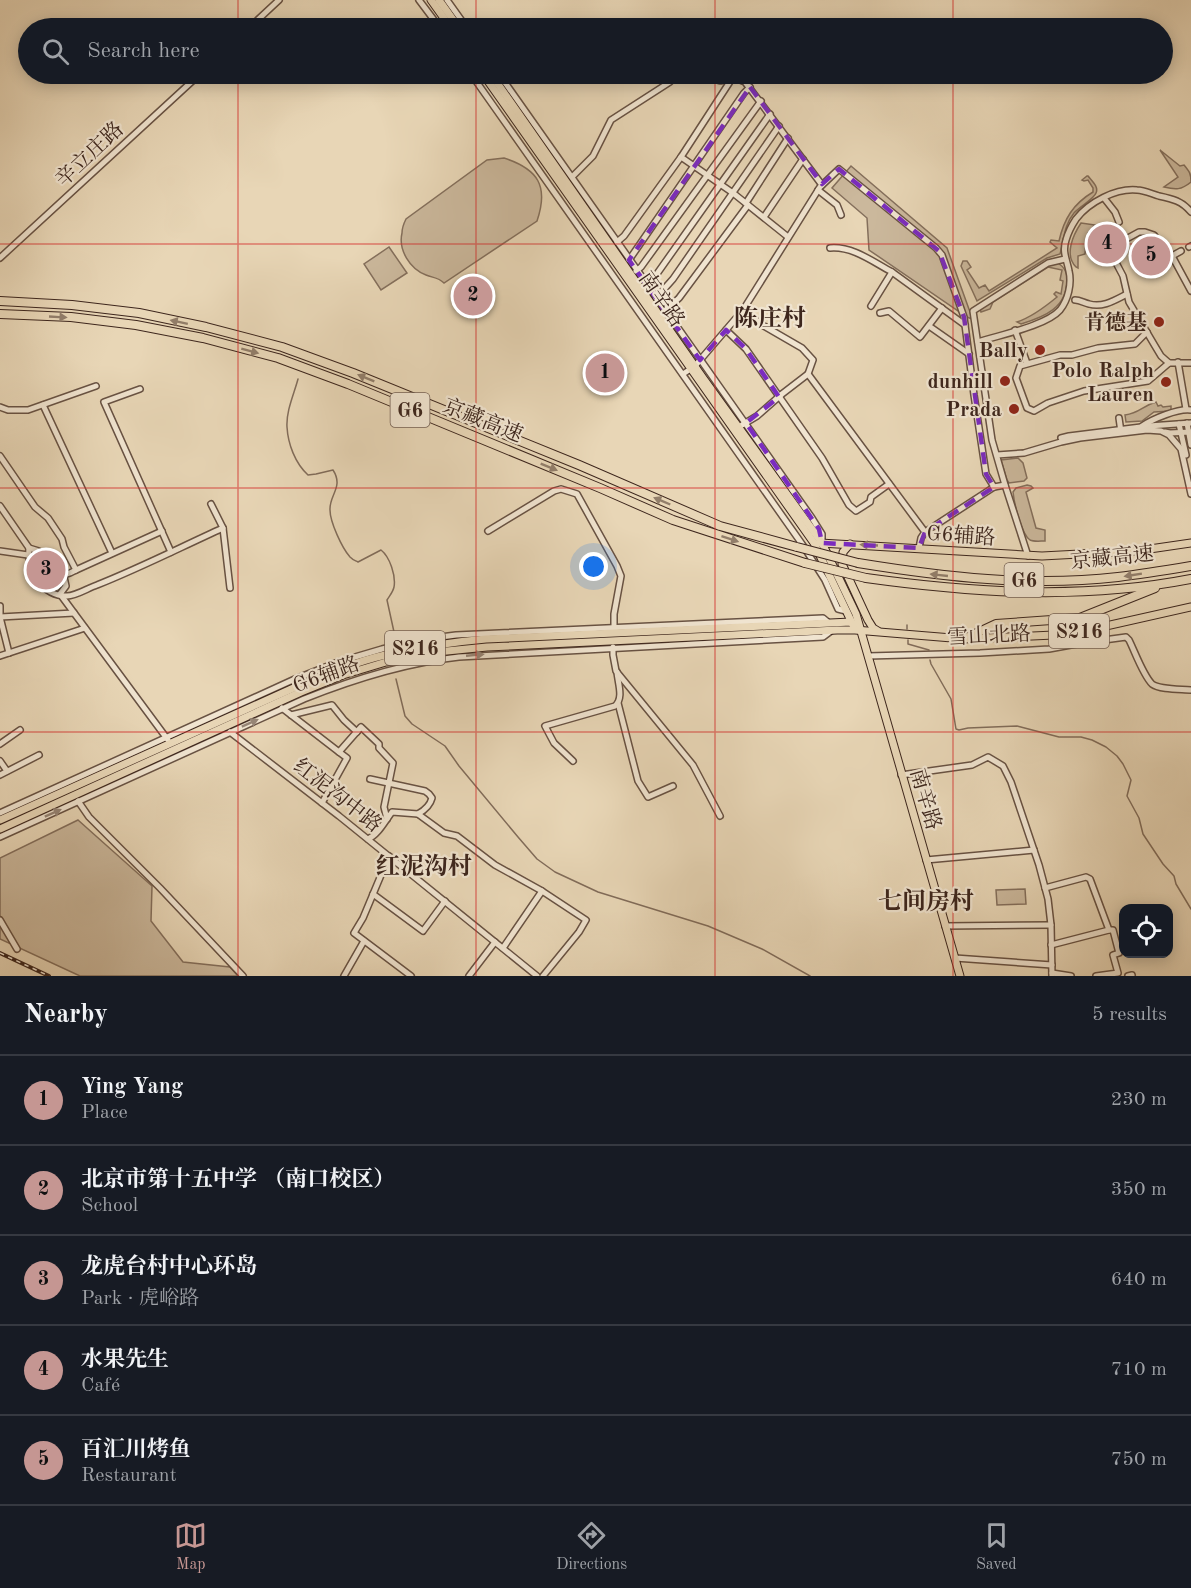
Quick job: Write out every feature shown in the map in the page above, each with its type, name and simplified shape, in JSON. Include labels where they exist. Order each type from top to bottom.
[{"type":"highway","name":"京藏高速","points":[[0,301],[72,305],[139,314],[206,327],[282,347],[375,382],[579,465],[720,526],[858,562],[921,573],[994,580],[1118,577],[1191,566]]},
{"type":"highway","name":"京藏高速","points":[[0,314],[71,317],[136,325],[203,338],[278,358],[392,402],[673,520],[805,563],[866,578],[1001,592],[1068,592],[1165,584]]},
{"type":"highway","points":[[964,639],[996,624],[1080,618],[1165,584],[1191,579]]},
{"type":"main road","points":[[431,0],[449,18]]},
{"type":"main road","points":[[439,0],[450,18]]},
{"type":"main road","name":"南辛路","points":[[490,84],[695,365],[818,543]]},
{"type":"main road","name":"南辛路","points":[[498,84],[818,543]]},
{"type":"main road","points":[[818,543],[846,611],[858,631]]},
{"type":"main road","points":[[818,543],[856,614],[858,631]]},
{"type":"main road","name":"G6辅路","points":[[818,543],[1028,556],[1136,551],[1191,543]]},
{"type":"main road","points":[[850,544],[843,552],[842,564],[868,620],[873,628],[880,632]]},
{"type":"main road","name":"G6辅路","points":[[0,820],[168,741],[298,686],[383,655],[426,646],[457,642],[831,627],[964,639],[1054,635],[1191,607]]},
{"type":"main road","name":"G6辅路","points":[[831,627],[851,622]]},
{"type":"main road","name":"南辛路","points":[[858,631],[868,657],[960,976]]},
{"type":"main road","name":"G6辅路","points":[[0,828],[301,692],[386,662],[458,649],[614,637]]},
{"type":"street","points":[[260,18],[279,0]]},
{"type":"street","points":[[419,0],[432,18]]},
{"type":"street","points":[[447,0],[451,18]]},
{"type":"street","name":"辛立庄路","points":[[0,258],[189,84]]},
{"type":"street","points":[[478,84],[683,374],[799,546],[825,580],[838,609],[846,611]]},
{"type":"street","points":[[506,84],[665,311],[695,365],[746,423],[819,529],[822,534],[818,543],[799,546]]},
{"type":"street","points":[[572,177],[593,156],[611,120],[666,84]]},
{"type":"street","points":[[617,242],[624,236],[681,157],[728,84]]},
{"type":"street","points":[[747,84],[822,185]]},
{"type":"street","points":[[629,260],[750,87]]},
{"type":"street","points":[[636,270],[641,267],[761,101]]},
{"type":"street","points":[[646,285],[654,278],[770,114]]},
{"type":"street","points":[[656,298],[674,279],[779,126]]},
{"type":"street","points":[[665,311],[679,298],[747,204],[788,138]]},
{"type":"street","points":[[681,157],[733,193],[788,237]]},
{"type":"street","points":[[764,217],[803,159]]},
{"type":"street","points":[[683,374],[695,365],[743,310],[818,190],[839,169],[939,251],[964,317],[986,474],[994,487]]},
{"type":"street","points":[[818,190],[837,205],[841,214]]},
{"type":"street","points":[[978,342],[1046,320],[1059,312],[1070,283],[1070,272],[1064,252],[1065,243],[1076,218],[1088,207],[1120,191],[1137,190],[1182,203],[1191,212]]},
{"type":"street","points":[[1104,198],[1115,212],[1119,222]]},
{"type":"street","points":[[1124,231],[1127,238]]},
{"type":"street","points":[[1169,363],[1155,346],[1129,302],[1124,276],[1113,253],[1118,245],[1127,238],[1142,231],[1154,235],[1165,252],[1172,256],[1191,291]]},
{"type":"street","points":[[831,248],[852,250],[892,272],[965,325]]},
{"type":"street","points":[[1172,256],[1181,251]]},
{"type":"street","points":[[1028,556],[992,440],[974,310],[1048,263],[1065,260]]},
{"type":"street","points":[[871,306],[892,272]]},
{"type":"street","points":[[1075,300],[1098,305],[1110,303],[1127,294]]},
{"type":"street","points":[[880,313],[889,311],[920,337],[942,308]]},
{"type":"street","points":[[738,427],[757,416],[808,374],[813,360],[802,348],[764,326],[743,310]]},
{"type":"street","points":[[929,326],[969,354]]},
{"type":"street","points":[[726,330],[746,349],[822,458],[849,504],[856,511],[890,484]]},
{"type":"street","points":[[1015,330],[1027,363]]},
{"type":"street","points":[[1147,332],[1135,344],[1085,350],[1020,366],[1016,378],[1027,408],[1034,411],[1048,403],[1084,391],[1148,381],[1169,363],[1190,361]]},
{"type":"street","points":[[1140,428],[1158,417],[1188,410],[1178,362]]},
{"type":"street","points":[[808,374],[925,532]]},
{"type":"street","points":[[0,407],[8,410],[28,410],[96,386]]},
{"type":"street","points":[[140,389],[104,402],[171,552]]},
{"type":"street","points":[[43,405],[112,553]]},
{"type":"street","points":[[1119,418],[1121,432]]},
{"type":"street","points":[[1121,432],[1149,426],[1189,423],[1191,445]]},
{"type":"street","points":[[1179,424],[1191,477]]},
{"type":"street","points":[[996,452],[1020,450],[1069,436],[1147,430],[1170,433],[1190,432]]},
{"type":"street","points":[[1161,431],[1169,435],[1180,449],[1191,494]]},
{"type":"street","points":[[0,456],[35,507],[48,518],[62,538],[75,570]]},
{"type":"street","points":[[919,548],[925,532],[994,487],[1005,485]]},
{"type":"street","points":[[488,531],[554,491],[561,489],[569,491],[577,494],[621,576],[614,614],[613,655],[621,699],[615,706],[545,726],[554,743],[573,760]]},
{"type":"street","points":[[211,504],[223,528],[230,588]]},
{"type":"street","points":[[0,506],[28,552],[36,579],[50,592],[68,596],[114,578],[223,528]]},
{"type":"street","points":[[64,575],[162,531]]},
{"type":"street","points":[[0,551],[43,552],[53,558],[64,575],[66,586],[60,594]]},
{"type":"street","points":[[60,594],[168,741]]},
{"type":"street","points":[[0,606],[0,617],[9,653]]},
{"type":"street","points":[[0,617],[74,613]]},
{"type":"street","name":"G6辅路","points":[[0,837],[282,708],[346,682],[387,669],[429,660],[614,637],[823,618],[831,627]]},
{"type":"street","points":[[0,656],[85,628]]},
{"type":"street","name":"雪山北路","points":[[868,657],[980,654],[1049,649],[1126,637],[1152,684],[1158,687],[1191,690]]},
{"type":"street","points":[[616,671],[693,765],[720,816]]},
{"type":"street","points":[[618,704],[638,780],[648,797],[673,786]]},
{"type":"street","points":[[291,715],[332,705],[357,732]]},
{"type":"street","points":[[282,708],[346,758],[322,803]]},
{"type":"street","points":[[339,752],[361,727],[379,744],[379,748],[393,763],[384,807],[387,819]]},
{"type":"street","points":[[0,744],[20,730]]},
{"type":"street","name":"红泥沟中路","points":[[230,732],[368,839],[537,976]]},
{"type":"street","name":"G6辅路","points":[[0,813],[168,741]]},
{"type":"street","points":[[0,775],[39,755]]},
{"type":"street","points":[[901,775],[972,765],[988,757],[1003,766],[1011,782],[1045,888],[1051,925],[1052,974],[1071,976]]},
{"type":"street","points":[[0,761],[7,771]]},
{"type":"street","points":[[370,779],[425,791],[432,798],[425,810],[418,814]]},
{"type":"street","points":[[78,801],[89,817],[243,976]]},
{"type":"street","points":[[368,839],[372,838],[392,812],[418,814],[444,833],[457,836],[495,865],[542,891],[586,920],[543,976]]},
{"type":"street","points":[[926,860],[1034,850]]},
{"type":"street","points":[[389,856],[363,918],[354,933],[411,976]]},
{"type":"street","points":[[1045,888],[1086,877],[1090,879],[1109,930]]},
{"type":"street","points":[[503,948],[542,891]]},
{"type":"street","points":[[373,894],[423,931],[445,901]]},
{"type":"street","points":[[0,920],[17,949]]},
{"type":"street","points":[[945,926],[1051,925]]},
{"type":"street","points":[[1051,945],[1113,930],[1119,952],[1113,955],[1126,975]]},
{"type":"street","points":[[344,976],[364,941]]},
{"type":"street","points":[[469,976],[495,942]]},
{"type":"street","points":[[955,958],[1052,965]]},
{"type":"street","points":[[1096,976],[1126,975]]},
{"type":"highlighted area","points":[[750,87],[822,184],[839,169],[939,251],[964,317],[986,474],[994,487],[925,532],[919,548],[822,543],[819,529],[746,423],[779,397],[746,349],[726,330],[700,360],[629,260]]},
{"type":"shaded area","points":[[1160,150],[1180,166],[1184,165],[1191,176],[1191,182],[1178,189],[1164,187],[1178,177]]},
{"type":"shaded area","points":[[504,158],[516,162],[538,180],[542,198],[537,221],[444,283],[420,272],[410,264],[401,239],[406,219],[487,160]]},
{"type":"shaded area","points":[[851,166],[947,248],[972,319],[869,250],[867,218],[832,188]]},
{"type":"shaded area","points":[[1087,176],[1096,186],[1097,191],[1071,218],[1066,228],[1060,254],[1047,258],[977,301],[961,266],[963,261],[967,261],[971,267],[967,270],[979,288],[985,285],[989,291],[1057,248],[1050,242],[1051,240],[1059,241],[1070,213],[1093,192],[1088,180],[1082,180]]},
{"type":"shaded area","points":[[1081,223],[1095,225],[1088,233],[1091,236],[1086,242],[1085,254],[1078,256],[1078,268],[1072,262],[1070,251],[1075,233]]},
{"type":"shaded area","points":[[389,247],[407,273],[381,290],[364,264]]},
{"type":"shaded area","points":[[1058,263],[1066,273],[1066,288],[1059,304],[1053,310],[1021,324],[1017,322],[1033,315],[1048,304],[1057,297],[1054,294],[1056,292],[1061,294],[1062,270],[1048,267],[993,302],[990,309],[981,312],[980,309],[1049,265]]},
{"type":"shaded area","points":[[1156,402],[1158,406],[1171,406],[1171,411],[1154,412],[1142,421],[1126,422],[1125,415]]},
{"type":"shaded area","points":[[1018,458],[1023,463],[1027,478],[1024,481],[1009,483],[1001,460]]},
{"type":"shaded area","points":[[1027,485],[1033,488],[1026,492],[1036,528],[1045,530],[1045,541],[1030,540],[1018,518],[1013,492],[1016,488]]},
{"type":"shaded area","points":[[37,555],[49,559],[55,565],[59,577],[58,583],[54,585],[48,583],[37,575],[33,568],[33,561]]},
{"type":"shaded area","points":[[78,820],[152,886],[151,921],[183,962],[230,967],[238,976],[80,976],[0,939],[0,858]]},
{"type":"shaded area","points":[[1025,889],[1026,904],[997,905],[996,890]]},
{"type":"waterway","points":[[298,379],[287,421],[291,446],[299,465],[308,475],[333,470],[337,486],[330,505],[332,521],[350,557],[358,562],[381,550],[390,562],[394,583],[387,600],[394,632],[391,641]]},
{"type":"waterway","points":[[908,640],[908,644],[929,650]]},
{"type":"waterway","points":[[930,660],[951,699],[956,729],[1017,726],[1059,737],[1081,737],[1092,740],[1117,756],[1131,780],[1127,796],[1139,818],[1143,834],[1174,876],[1176,884],[1191,909]]},
{"type":"waterway","points":[[396,679],[405,716],[412,724],[445,746],[537,859],[555,872],[598,892],[708,926],[762,949],[810,976]]},
{"type":"railway","points":[[0,953],[49,976]]},
{"type":"place","name":"水果先生","points":[[1107,244]]},
{"type":"place","name":"百汇川烤鱼","points":[[1151,256]]},
{"type":"place","name":"北京市第十五中学 （南口校区）","points":[[473,296]]},
{"type":"place","name":"肯德基","points":[[1159,322]]},
{"type":"place","name":"Bally","points":[[1040,350]]},
{"type":"place","name":"Ying Yang","points":[[605,373]]},
{"type":"place","name":"dunhill","points":[[1005,381]]},
{"type":"place","name":"Polo Ralph Lauren","points":[[1166,382]]},
{"type":"place","name":"Prada","points":[[1014,409]]},
{"type":"place","name":"龙虎台村中心环岛","points":[[46,570]]},
{"type":"district","name":"陈庄村","points":[[770,318]]},
{"type":"district","name":"红泥沟村","points":[[424,866]]},
{"type":"district","name":"七间房村","points":[[926,901]]}]
